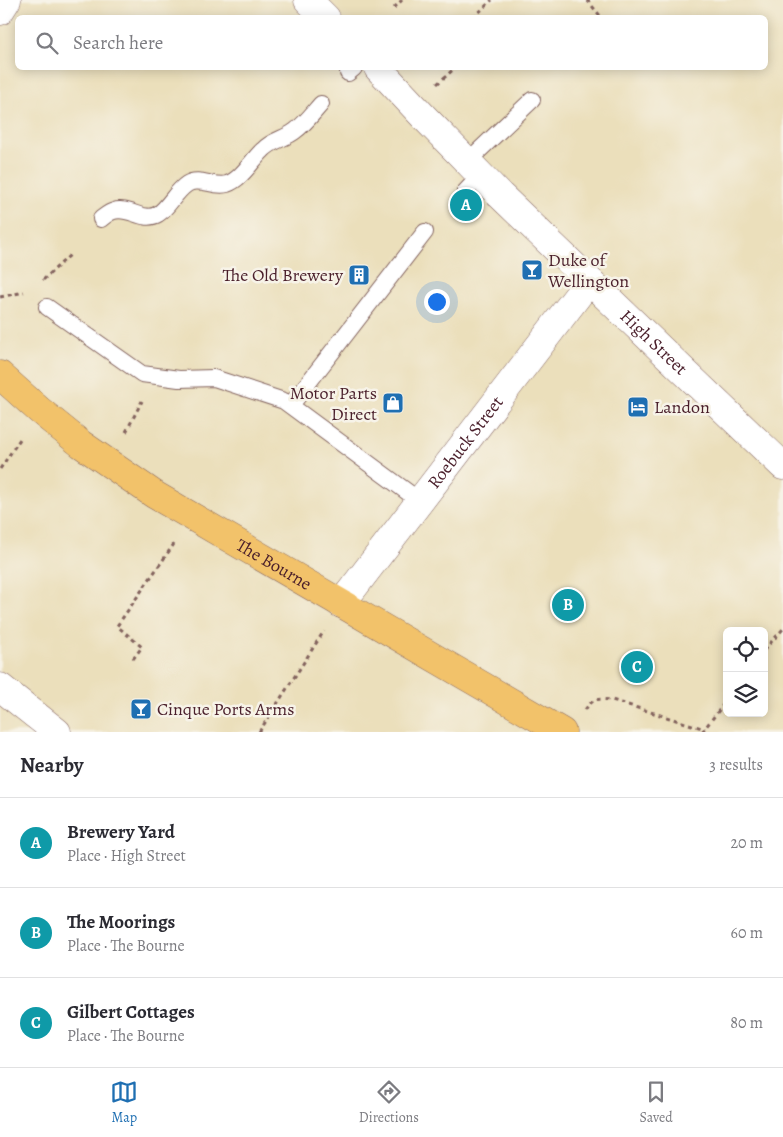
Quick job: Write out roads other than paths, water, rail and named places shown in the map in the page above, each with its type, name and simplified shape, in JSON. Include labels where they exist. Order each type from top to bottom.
[{"type":"highway","name":"The Bourne","points":[[0,375],[81,444],[155,495],[342,604],[571,724]]},
{"type":"street","points":[[0,11],[7,0]]},
{"type":"street","points":[[308,0],[323,15]]},
{"type":"street","name":"High Street","points":[[380,70],[471,177],[589,281],[783,466]]},
{"type":"street","name":"Roebuck Street","points":[[342,604],[589,281]]},
{"type":"street","points":[[0,687],[57,732]]},
{"type":"lane","points":[[471,177],[532,100]]},
{"type":"lane","points":[[101,219],[113,211],[124,210],[147,217],[158,214],[188,183],[197,180],[217,185],[227,184],[235,180],[264,149],[271,143],[286,138],[296,131],[321,104]]},
{"type":"lane","points":[[291,405],[425,232]]},
{"type":"lane","points":[[47,308],[142,374],[179,379],[214,378],[291,405],[421,502]]},
{"type":"place","name":"Brewery Yard","points":[[466,205]]},
{"type":"place","name":"Duke of Wellington","points":[[532,270]]},
{"type":"place","name":"The Old Brewery","points":[[359,275]]},
{"type":"place","name":"Motor Parts Direct","points":[[393,403]]},
{"type":"place","name":"Landon","points":[[638,407]]},
{"type":"place","name":"The Moorings","points":[[568,605]]},
{"type":"place","name":"Gilbert Cottages","points":[[637,667]]},
{"type":"place","name":"Cinque Ports Arms","points":[[141,709]]}]
